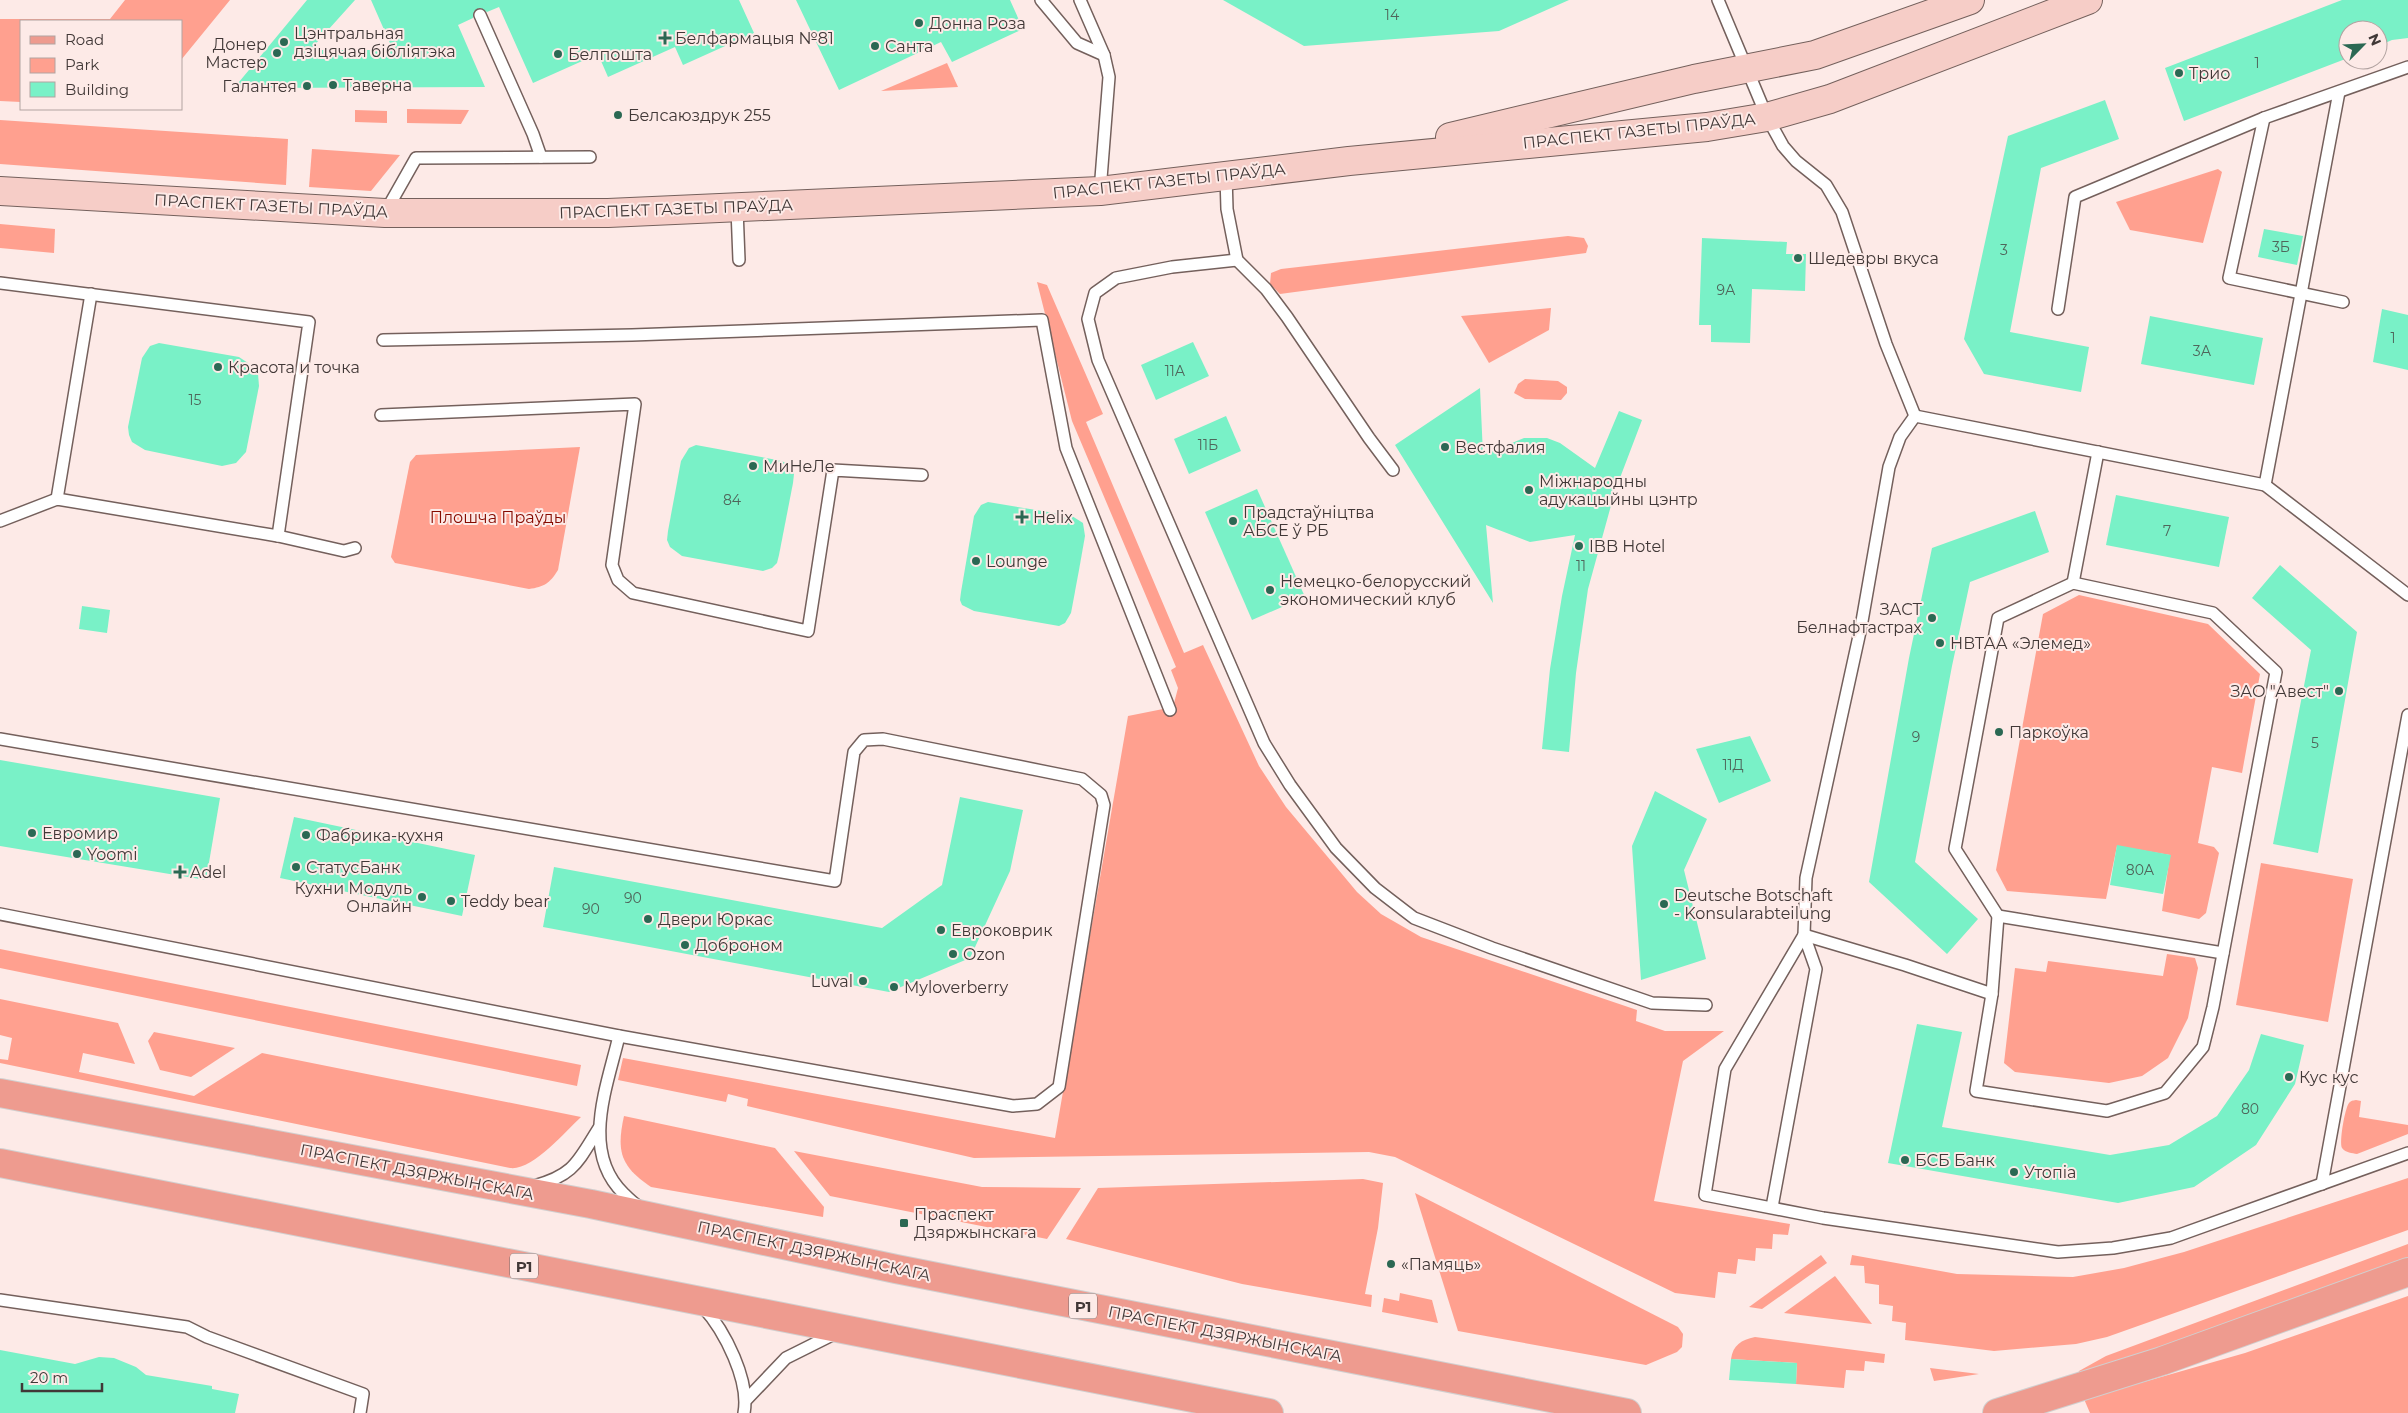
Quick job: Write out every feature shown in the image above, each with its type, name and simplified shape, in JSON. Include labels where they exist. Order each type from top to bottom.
[{"type":"main road","name":"ПРАСПЕКТ ДЗЯРЖЫНСКАГА","points":[[0,1093],[662,1218],[896,1269],[1627,1413]]},
{"type":"main road","name":"Р1","points":[[0,1163],[1269,1413]]},
{"type":"main road","points":[[1997,1413],[2162,1361],[2408,1272]]},
{"type":"street","name":"ПРАСПЕКТ ГАЗЕТЫ ПРАЎДА","points":[[1350,161],[1694,79],[1748,70],[1815,55],[1970,0]]},
{"type":"street","name":"ПРАСПЕКТ ГАЗЕТЫ ПРАЎДА","points":[[0,191],[385,212],[608,214],[1100,191],[1350,161],[1707,127],[1767,117],[1830,99],[2088,0]]},
{"type":"lane","points":[[1041,0],[1077,43],[1104,55]]},
{"type":"lane","points":[[1080,0],[1104,55],[1108,77],[1109,96],[1100,191]]},
{"type":"lane","points":[[1718,0],[1767,117],[1783,146],[1796,161],[1826,185],[1842,212],[1886,344],[1915,416]]},
{"type":"lane","points":[[480,15],[533,134],[540,157]]},
{"type":"lane","points":[[2058,309],[2075,197],[2264,118],[2408,67]]},
{"type":"lane","points":[[2266,485],[2340,92]]},
{"type":"lane","points":[[2264,118],[2230,278],[2343,302]]},
{"type":"lane","points":[[385,212],[416,158],[590,156]]},
{"type":"lane","points":[[1226,176],[1227,209],[1237,260],[1266,289],[1287,317],[1369,438],[1393,470]]},
{"type":"lane","points":[[737,209],[739,260]]},
{"type":"lane","points":[[1237,260],[1172,267],[1116,278],[1095,293],[1088,319],[1098,360],[1264,743],[1286,778],[1336,848],[1375,888],[1414,918],[1492,948],[1652,1002],[1706,1005]]},
{"type":"lane","points":[[0,283],[309,322],[278,536]]},
{"type":"lane","points":[[57,499],[91,294]]},
{"type":"lane","points":[[383,340],[632,334],[1042,320],[1066,448],[1170,710]]},
{"type":"lane","points":[[381,415],[635,404],[612,565],[618,580],[633,593],[808,631],[833,470],[922,474]]},
{"type":"lane","points":[[1915,416],[2266,485],[2408,595]]},
{"type":"lane","points":[[1772,1207],[1816,970],[1804,936],[1806,878],[1861,627],[1889,467],[1900,437],[1915,416]]},
{"type":"lane","points":[[2073,582],[2098,452]]},
{"type":"lane","points":[[0,521],[57,499],[278,536],[344,551],[354,548]]},
{"type":"lane","points":[[2073,582],[2213,613],[2276,672],[2223,953],[2203,1047],[2165,1093],[2107,1111],[1976,1091],[1992,994],[1998,916],[1955,849],[1998,618],[2073,582]]},
{"type":"lane","points":[[2322,1184],[2408,715]]},
{"type":"lane","points":[[0,739],[836,881],[854,752],[864,740],[883,740],[1082,779],[1101,795],[1104,805],[1058,1087],[1037,1104],[1013,1106],[618,1036],[0,914]]},
{"type":"lane","points":[[1998,916],[2223,953]]},
{"type":"lane","points":[[1804,936],[1905,965],[1992,994]]},
{"type":"lane","points":[[1804,936],[1725,1069],[1705,1195],[1823,1218],[2058,1252],[2113,1248],[2171,1238],[2408,1153]]},
{"type":"lane","points":[[618,1036],[598,1128],[600,1155],[612,1183],[634,1204],[662,1218]]},
{"type":"lane","points":[[503,1189],[536,1186],[556,1179],[573,1168],[598,1128]]},
{"type":"lane","points":[[0,1300],[187,1327],[207,1337],[363,1394],[360,1413]]},
{"type":"lane","points":[[697,1300],[712,1317],[724,1336],[747,1399]]},
{"type":"lane","points":[[744,1413],[747,1399],[786,1358],[844,1330]]},
{"type":"green space","points":[[125,0],[230,0],[182,59],[182,20],[20,20],[20,102],[0,101],[0,19],[110,19]]},
{"type":"green space","points":[[947,63],[958,87],[881,91]]},
{"type":"green space","points":[[407,109],[469,110],[461,124],[407,123]]},
{"type":"green space","points":[[355,110],[387,111],[387,123],[355,122]]},
{"type":"green space","points":[[0,120],[288,139],[286,185],[0,164]]},
{"type":"green space","points":[[312,149],[400,155],[371,191],[309,187]]},
{"type":"green space","points":[[2218,169],[2222,172],[2203,243],[2130,230],[2116,202]]},
{"type":"green space","points":[[0,224],[55,229],[54,253],[0,248]]},
{"type":"green space","points":[[1568,236],[1584,238],[1588,246],[1586,253],[1280,294],[1270,284],[1271,273],[1281,269]]},
{"type":"green space","points":[[1037,282],[1047,285],[1103,414],[1086,422],[1184,653],[1203,645],[1259,766],[1286,807],[1357,892],[1381,914],[1421,937],[1637,1010],[1636,1021],[1665,1031],[1724,1031],[1683,1061],[1654,1201],[1790,1224],[1788,1235],[1773,1234],[1772,1249],[1756,1248],[1755,1261],[1738,1259],[1736,1274],[1718,1272],[1715,1298],[1675,1293],[1395,1157],[1369,1152],[974,1158],[747,1106],[748,1099],[728,1094],[726,1102],[618,1080],[623,1058],[1055,1138],[1128,716],[1173,707],[1178,688],[1171,670],[1176,667],[1072,421]]},
{"type":"green space","points":[[1551,308],[1549,330],[1489,363],[1461,316]]},
{"type":"green space","points":[[1525,379],[1558,381],[1567,387],[1567,393],[1561,400],[1525,399],[1514,393],[1518,384]]},
{"type":"green space","name":"Плошча Праўды","points":[[580,447],[558,570],[546,584],[529,589],[395,563],[391,557],[410,462],[416,455]]},
{"type":"green space","points":[[2079,595],[2208,624],[2260,674],[2242,773],[2212,767],[2198,843],[2214,847],[2219,853],[2206,913],[2199,919],[2162,911],[2170,855],[2117,846],[2106,899],[2007,891],[1996,870],[2043,614]]},
{"type":"green space","points":[[2261,863],[2353,879],[2328,1022],[2236,1005]]},
{"type":"green space","points":[[0,949],[581,1065],[577,1086],[0,968]]},
{"type":"green space","points":[[2167,954],[2195,958],[2198,968],[2188,1018],[2168,1058],[2142,1076],[2109,1083],[2015,1072],[2004,1063],[2015,968],[2046,972],[2048,961],[2163,976]]},
{"type":"green space","points":[[0,999],[118,1023],[135,1064],[83,1053],[79,1072],[194,1096],[262,1053],[581,1117],[538,1157],[519,1167],[510,1168],[0,1063],[0,1059],[8,1060],[12,1038],[0,1035]]},
{"type":"green space","points":[[154,1032],[235,1048],[191,1077],[160,1070],[148,1041]]},
{"type":"green space","points":[[2356,1100],[2361,1101],[2359,1117],[2408,1125],[2408,1134],[2357,1154],[2345,1151],[2341,1145],[2344,1118],[2349,1103]]},
{"type":"green space","points":[[624,1116],[775,1148],[824,1207],[823,1217],[651,1187],[633,1173],[623,1158],[621,1139]]},
{"type":"green space","points":[[794,1151],[982,1187],[1081,1188],[1047,1239],[830,1196]]},
{"type":"green space","points":[[2408,1178],[2408,1230],[2107,1337],[2076,1344],[1994,1351],[1905,1340],[1906,1323],[1892,1321],[1893,1306],[1879,1304],[1879,1285],[1865,1283],[1864,1266],[1850,1265],[1852,1255],[1957,1274],[2073,1277],[2124,1268],[2184,1252]]},
{"type":"green space","points":[[1363,1179],[1383,1183],[1378,1228],[1365,1294],[1372,1295],[1371,1307],[1242,1284],[1066,1239],[1098,1188]]},
{"type":"green space","points":[[1415,1193],[1678,1327],[1683,1334],[1682,1347],[1677,1352],[1646,1365],[1458,1331]]},
{"type":"green space","points":[[2408,1244],[2408,1259],[2113,1369],[2077,1379],[2079,1371],[2106,1356]]},
{"type":"green space","points":[[1821,1255],[1827,1263],[1762,1309],[1749,1307]]},
{"type":"green space","points":[[1835,1276],[1872,1324],[1784,1313]]},
{"type":"green space","points":[[1400,1293],[1432,1300],[1438,1323],[1382,1312],[1384,1298],[1399,1301]]},
{"type":"green space","points":[[2408,1296],[2408,1413],[2090,1413],[2084,1399],[2245,1353]]},
{"type":"green space","points":[[1755,1337],[1885,1354],[1884,1363],[1865,1361],[1864,1371],[1846,1370],[1844,1388],[1796,1384],[1797,1363],[1731,1359],[1734,1350],[1739,1344]]},
{"type":"green space","points":[[1930,1368],[1979,1374],[1934,1381]]},
{"type":"building","points":[[307,0],[355,0],[310,50],[393,50],[371,0],[739,0],[754,33],[683,65],[675,47],[608,77],[598,54],[533,83],[499,7],[487,12],[480,8],[474,11],[473,18],[458,25],[485,87],[234,88]]},
{"type":"building","name":"Санта","points":[[796,0],[1010,0],[1023,29],[952,62],[941,42],[839,90]]},
{"type":"building","points":[[1223,0],[1569,0],[1499,31],[1304,46]]},
{"type":"building","points":[[2342,0],[2408,0],[2408,38],[2388,42],[2388,20],[2338,20],[2338,62],[2184,121],[2165,68]]},
{"type":"building","points":[[2105,100],[2119,139],[2041,168],[2010,332],[2089,347],[2081,392],[1984,374],[1964,339],[2008,136]]},
{"type":"building","points":[[2264,229],[2303,236],[2297,265],[2258,257]]},
{"type":"building","points":[[1702,238],[1787,242],[1786,254],[1806,254],[1805,291],[1752,289],[1750,343],[1711,342],[1711,325],[1699,325]]},
{"type":"building","points":[[2382,309],[2408,315],[2408,370],[2373,362]]},
{"type":"building","points":[[2150,316],[2263,338],[2254,385],[2141,364]]},
{"type":"building","points":[[1193,342],[1209,376],[1156,400],[1141,365]]},
{"type":"building","points":[[159,343],[239,357],[254,367],[258,374],[259,386],[246,452],[236,463],[222,466],[145,450],[132,442],[128,427],[142,358],[150,346]]},
{"type":"building","points":[[1480,388],[1483,455],[1524,438],[1547,438],[1560,443],[1595,468],[1619,411],[1642,420],[1615,491],[1588,589],[1576,673],[1569,752],[1542,749],[1550,669],[1562,596],[1575,535],[1530,542],[1486,525],[1493,603],[1395,445]]},
{"type":"building","points":[[1226,416],[1241,451],[1189,474],[1174,439]]},
{"type":"building","points":[[696,445],[777,460],[784,462],[790,467],[794,474],[793,483],[779,555],[777,563],[772,568],[763,571],[682,556],[670,547],[667,540],[668,531],[681,461],[689,448]]},
{"type":"building","points":[[1257,489],[1305,597],[1252,620],[1205,512]]},
{"type":"building","points":[[2116,495],[2229,517],[2219,567],[2106,545]]},
{"type":"building","points":[[988,502],[1072,516],[1083,523],[1085,536],[1079,570],[1071,613],[1065,623],[1059,626],[974,611],[962,605],[960,600],[961,592],[974,516],[981,505]]},
{"type":"building","points":[[2035,511],[2049,552],[1970,582],[1952,666],[1915,862],[1978,919],[1947,954],[1869,882],[1909,658],[1932,548]]},
{"type":"building","points":[[2280,565],[2357,632],[2318,853],[2273,844],[2311,650],[2252,598]]},
{"type":"building","points":[[82,606],[110,610],[107,633],[79,629]]},
{"type":"building","points":[[1750,736],[1771,781],[1719,803],[1696,749]]},
{"type":"building","points":[[0,760],[220,798],[206,880],[0,846]]},
{"type":"building","name":"Deutsche Botschaft - Konsularabteilung","points":[[1655,791],[1707,819],[1684,870],[1706,959],[1641,980],[1632,846]]},
{"type":"building","points":[[960,797],[1023,810],[1010,871],[970,958],[889,992],[543,927],[554,867],[882,928],[942,885]]},
{"type":"building","points":[[294,817],[475,855],[462,916],[280,878]]},
{"type":"building","points":[[2117,845],[2171,855],[2163,894],[2110,885]]},
{"type":"building","points":[[1917,1024],[1962,1032],[1942,1127],[2110,1155],[2169,1145],[2217,1116],[2249,1070],[2261,1034],[2304,1045],[2295,1084],[2256,1145],[2194,1187],[2118,1203],[1888,1163]]},
{"type":"building","points":[[0,1350],[75,1364],[99,1357],[114,1358],[136,1367],[146,1375],[212,1386],[212,1389],[239,1394],[235,1413],[0,1413]]},
{"type":"building","points":[[1731,1359],[1797,1363],[1796,1384],[1729,1380]]},
{"type":"place","name":"Донна Роза","points":[[919,23]]},
{"type":"place","name":"Белфармацыя №81","points":[[665,38]]},
{"type":"place","name":"Цэнтральная дзіцячая бібліятэка","points":[[284,42]]},
{"type":"place","name":"Санта","points":[[875,46]]},
{"type":"place","name":"Донер Мастер","points":[[277,53]]},
{"type":"place","name":"Белпошта","points":[[558,54]]},
{"type":"place","name":"Трио","points":[[2179,73]]},
{"type":"place","name":"Таверна","points":[[333,85]]},
{"type":"place","name":"Галантея","points":[[307,86]]},
{"type":"place","name":"Белсаюздрук 255","points":[[618,115]]},
{"type":"place","name":"Шедевры вкуса","points":[[1798,258]]},
{"type":"place","name":"Красота и точка","points":[[218,367]]},
{"type":"place","name":"Вестфалия","points":[[1445,447]]},
{"type":"place","name":"МиНеЛе","points":[[753,466]]},
{"type":"place","name":"Міжнародны адукацыйны цэнтр","points":[[1529,490]]},
{"type":"place","name":"Helix","points":[[1022,517]]},
{"type":"place","name":"Прадстаўніцтва АБСЕ ў РБ","points":[[1233,521]]},
{"type":"place","name":"IBB Hotel","points":[[1579,546]]},
{"type":"place","name":"Lounge","points":[[976,561]]},
{"type":"place","name":"Немецко-белорусский экономический клуб","points":[[1270,590]]},
{"type":"place","name":"ЗАСТ Белнафтастрах","points":[[1932,618]]},
{"type":"place","name":"НВТАА «Элемед»","points":[[1940,643]]},
{"type":"place","name":"ЗАО \"Авест\"","points":[[2339,691]]},
{"type":"place","name":"Паркоўка","points":[[1999,732]]},
{"type":"place","name":"Евромир","points":[[32,833]]},
{"type":"place","name":"Фабрика-кухня","points":[[306,835]]},
{"type":"place","name":"Yoomi","points":[[77,854]]},
{"type":"place","name":"СтатусБанк","points":[[296,867]]},
{"type":"place","name":"Adel","points":[[180,872]]},
{"type":"place","name":"Кухни Модуль Онлайн","points":[[422,897]]},
{"type":"place","name":"Teddy bear","points":[[451,901]]},
{"type":"place","name":"Deutsche Botschaft - Konsularabteilung","points":[[1664,904]]},
{"type":"place","name":"Двери Юркас","points":[[648,919]]},
{"type":"place","name":"Евроковрик","points":[[941,930]]},
{"type":"place","name":"Доброном","points":[[685,945]]},
{"type":"place","name":"Ozon","points":[[953,954]]},
{"type":"place","name":"Luval","points":[[863,981]]},
{"type":"place","name":"Myloverberry","points":[[894,987]]},
{"type":"place","name":"Кус кус","points":[[2289,1077]]},
{"type":"place","name":"БСБ Банк","points":[[1905,1160]]},
{"type":"place","name":"Утопiа","points":[[2014,1172]]},
{"type":"place","name":"Праспект Дзяржынскага","points":[[904,1223]]},
{"type":"place","name":"«Памяць»","points":[[1391,1264]]}]
